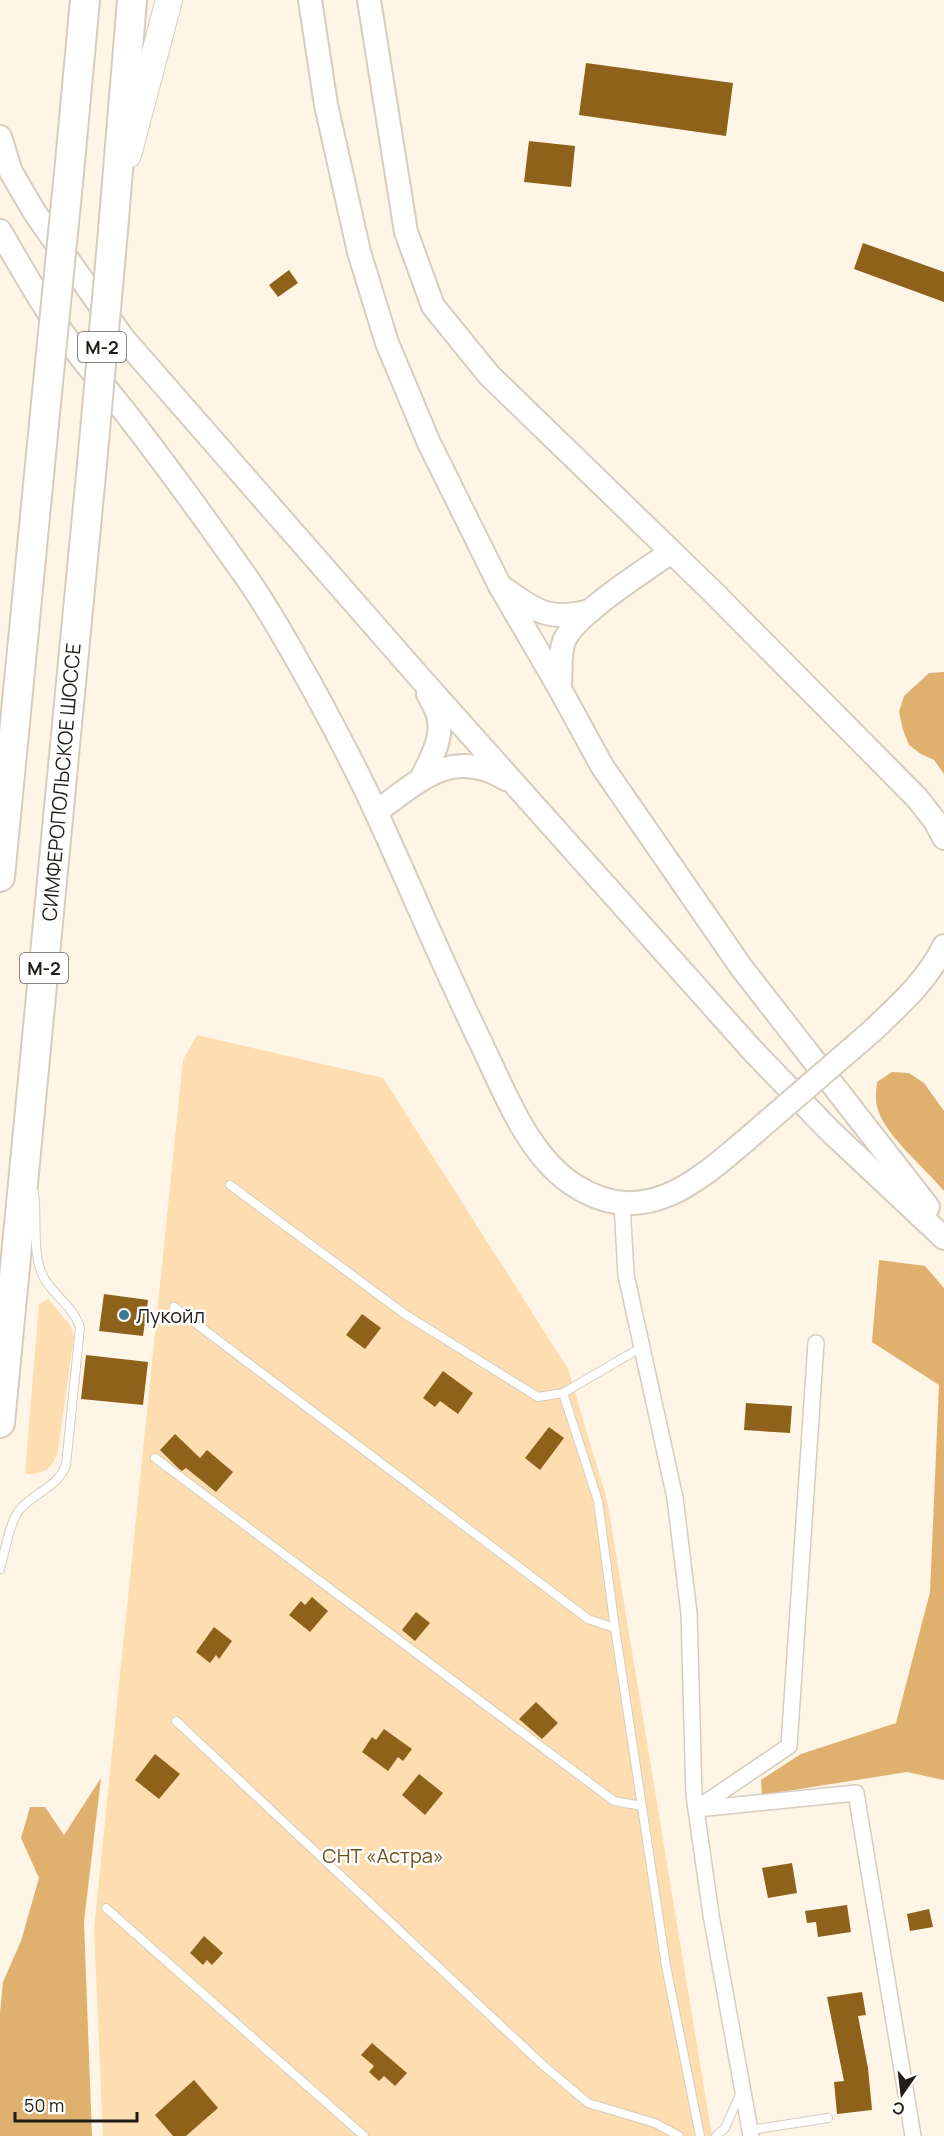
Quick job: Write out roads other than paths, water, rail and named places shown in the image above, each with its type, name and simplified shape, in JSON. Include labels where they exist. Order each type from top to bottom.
[{"type":"highway","name":"М-2","points":[[0,878],[85,0]]},
{"type":"highway","name":"М-2","points":[[113,223],[132,0]]},
{"type":"highway","name":"СИМФЕРОПОЛЬСКОЕ ШОССЕ","points":[[0,1423],[113,223]]},
{"type":"main road","points":[[113,223],[137,118],[169,0]]},
{"type":"street","points":[[310,0],[326,105],[359,252],[387,343],[429,443],[500,586],[602,766],[741,968],[944,1227]]},
{"type":"street","points":[[369,0],[406,232],[433,306],[489,375],[671,552],[917,798],[935,821],[944,838]]},
{"type":"street","points":[[0,137],[11,172],[35,213],[123,338],[421,679],[761,1059],[830,1130],[944,1238]]},
{"type":"street","points":[[0,231],[52,318],[134,424],[251,584],[293,653],[337,732],[376,812],[454,988],[518,1119],[544,1159],[573,1185],[597,1198],[622,1203],[647,1202],[668,1196],[689,1186],[712,1169],[871,1032],[913,992],[935,965],[944,946]]},
{"type":"street","points":[[560,689],[564,641],[573,627],[590,611],[671,552]]},
{"type":"street","points":[[500,586],[530,607],[549,615],[569,616],[590,611]]},
{"type":"street","points":[[421,679],[438,716],[439,733],[435,750],[421,779]]},
{"type":"street","points":[[376,812],[421,779],[443,768],[468,765],[490,770],[515,785]]},
{"type":"street","points":[[622,1203],[626,1275],[675,1498],[689,1613],[696,1809],[711,1915],[751,2133]]},
{"type":"street","points":[[696,1809],[789,1746],[816,1343]]},
{"type":"street","points":[[696,1809],[856,1793],[913,2136]]},
{"type":"lane","points":[[26,1135],[32,1179]]},
{"type":"lane","points":[[230,1185],[406,1315],[538,1397],[563,1393],[642,1347]]},
{"type":"lane","points":[[0,1569],[14,1518],[21,1507],[59,1479],[66,1465],[80,1328],[75,1314],[45,1279],[41,1270],[38,1260],[34,1189]]},
{"type":"lane","points":[[174,1307],[588,1619],[615,1628]]},
{"type":"lane","points":[[563,1393],[598,1501],[666,1966],[700,2136]]},
{"type":"lane","points":[[155,1458],[614,1801],[642,1806]]},
{"type":"lane","points":[[176,1721],[544,2066],[588,2103],[655,2123],[680,2136]]},
{"type":"lane","points":[[106,1908],[364,2136]]},
{"type":"lane","points":[[716,2136],[725,2128],[743,2088]]},
{"type":"lane","points":[[751,2133],[828,2118]]},
{"type":"place","name":"Лукойл","points":[[124,1315]]},
{"type":"park label","name":"СНТ «Астра»","points":[[383,1855]]}]
